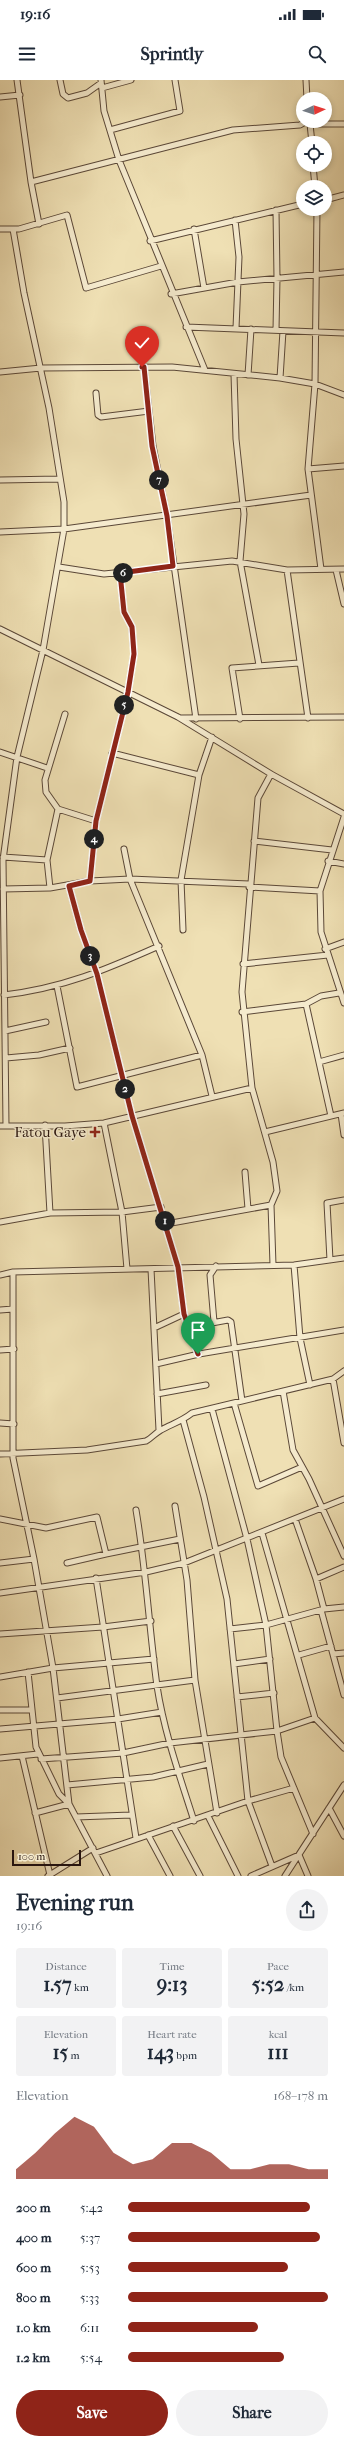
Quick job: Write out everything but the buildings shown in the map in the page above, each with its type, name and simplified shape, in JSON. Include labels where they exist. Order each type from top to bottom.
[{"type":"street","points":[[17,80],[31,182],[40,224]]},
{"type":"street","points":[[60,80],[63,94],[68,98],[87,93],[101,84],[131,80]]},
{"type":"street","points":[[110,130],[180,111],[175,80]]},
{"type":"street","points":[[306,80],[306,92]]},
{"type":"street","points":[[101,84],[110,130],[119,160],[150,241],[205,370]]},
{"type":"street","points":[[0,97],[20,95]]},
{"type":"street","points":[[332,123],[344,124]]},
{"type":"street","points":[[31,182],[233,130],[296,125]]},
{"type":"street","points":[[332,198],[344,195]]},
{"type":"street","points":[[150,241],[194,229],[296,206]]},
{"type":"street","points":[[276,210],[278,278],[276,330]]},
{"type":"street","points":[[0,229],[13,229],[40,224],[65,216],[69,218],[86,288],[161,266]]},
{"type":"street","points":[[317,216],[316,384],[308,469],[321,569]]},
{"type":"street","points":[[235,220],[238,282],[236,328]]},
{"type":"street","points":[[6,1126],[6,1057],[5,1031],[2,1010],[4,995],[2,942],[2,859],[16,757],[43,650],[59,567],[64,529],[60,479],[42,368],[24,293],[13,229]]},
{"type":"street","points":[[194,229],[204,288]]},
{"type":"street","points":[[172,294],[238,282],[344,272]]},
{"type":"street","points":[[186,327],[251,328],[316,333],[344,333]]},
{"type":"street","points":[[248,375],[251,328]]},
{"type":"street","points":[[280,378],[283,331]]},
{"type":"street","points":[[144,367],[152,446],[167,516],[196,719]]},
{"type":"street","points":[[0,372],[42,368],[172,367],[280,378],[316,384],[344,395]]},
{"type":"street","points":[[234,374],[236,439],[243,504],[240,561],[259,665]]},
{"type":"street","points":[[96,393],[98,415],[101,417],[149,411]]},
{"type":"street","points":[[308,469],[344,466]]},
{"type":"street","points":[[0,480],[60,479]]},
{"type":"street","points":[[0,532],[64,529],[312,495]]},
{"type":"street","points":[[59,567],[104,574],[173,566],[240,561],[287,570],[344,569]]},
{"type":"street","points":[[287,570],[308,718]]},
{"type":"street","points":[[336,570],[344,604]]},
{"type":"street","points":[[90,881],[96,821],[128,692],[134,654],[132,627],[124,612],[120,573]]},
{"type":"street","points":[[0,629],[178,717],[271,774],[344,815],[328,861],[320,891],[321,932],[325,949],[342,998],[321,996],[306,1004],[242,1012]]},
{"type":"street","points":[[240,719],[232,668],[300,663]]},
{"type":"street","points":[[65,714],[47,768],[46,792],[58,809],[96,821]]},
{"type":"street","points":[[178,717],[196,719],[344,717]]},
{"type":"street","points":[[183,930],[181,880],[199,775],[212,737]]},
{"type":"street","points":[[0,752],[47,768]]},
{"type":"street","points":[[112,753],[199,775]]},
{"type":"street","points":[[271,774],[258,798],[243,964],[242,1012],[252,1088],[273,1162],[277,1191],[271,1205],[273,1265]]},
{"type":"street","points":[[50,888],[47,860],[58,809]]},
{"type":"street","points":[[254,841],[332,850]]},
{"type":"street","points":[[124,849],[130,879],[159,946],[202,1055],[212,1096]]},
{"type":"street","points":[[2,859],[47,860]]},
{"type":"street","points":[[328,861],[344,864]]},
{"type":"street","points":[[3,889],[50,888],[69,886],[90,881],[130,879],[181,880],[320,891]]},
{"type":"street","points":[[69,886],[81,930],[97,974],[132,1116],[161,1207],[178,1267],[184,1314],[190,1327],[198,1354]]},
{"type":"street","points":[[325,949],[344,942]]},
{"type":"street","points":[[4,995],[57,986],[97,974],[159,946]]},
{"type":"street","points":[[243,964],[328,955]]},
{"type":"street","points":[[57,986],[77,1087],[122,1077],[202,1055]]},
{"type":"street","points":[[306,1004],[331,1116]]},
{"type":"street","points":[[5,1031],[46,1022]]},
{"type":"street","points":[[0,1056],[39,1055],[70,1048]]},
{"type":"street","points":[[319,1062],[344,1055]]},
{"type":"street","points":[[0,1126],[65,1126],[104,1123],[212,1096],[252,1088]]},
{"type":"street","points":[[265,1132],[343,1114],[344,1135]]},
{"type":"street","points":[[104,1123],[122,1212],[127,1269]]},
{"type":"street","points":[[45,1125],[50,1214]]},
{"type":"street","points":[[245,1172],[248,1208]]},
{"type":"street","points":[[330,1260],[327,1203],[344,1200]]},
{"type":"street","points":[[166,1224],[271,1205]]},
{"type":"street","points":[[0,1222],[50,1214],[122,1212],[161,1207]]},
{"type":"street","points":[[0,1275],[13,1272],[294,1265],[344,1258]]},
{"type":"street","points":[[294,1265],[300,1338],[310,1385]]},
{"type":"street","points":[[214,1322],[210,1275],[216,1266]]},
{"type":"street","points":[[151,1269],[159,1430]]},
{"type":"street","points":[[13,1272],[13,1455],[34,1558],[53,1668],[69,1804]]},
{"type":"street","points":[[0,1310],[13,1309]]},
{"type":"street","points":[[154,1328],[184,1314]]},
{"type":"street","points":[[190,1327],[228,1320],[231,1322],[233,1348],[242,1401]]},
{"type":"street","points":[[156,1364],[198,1354],[344,1330]]},
{"type":"street","points":[[0,1350],[14,1349]]},
{"type":"street","points":[[0,1454],[13,1455],[87,1450],[146,1441],[153,1438],[159,1430],[184,1420],[192,1413],[333,1379],[344,1372]]},
{"type":"street","points":[[333,1379],[344,1443]]},
{"type":"street","points":[[157,1394],[206,1386]]},
{"type":"street","points":[[283,1391],[293,1450],[344,1556]]},
{"type":"street","points":[[234,1404],[257,1485],[302,1467]]},
{"type":"street","points":[[212,1409],[247,1539],[266,1625],[281,1757],[313,1834]]},
{"type":"street","points":[[184,1420],[217,1552],[227,1599],[237,1696],[243,1735],[248,1801],[272,1866]]},
{"type":"street","points":[[0,1423],[14,1424]]},
{"type":"street","points":[[0,1593],[146,1572],[184,1563],[217,1552],[344,1499]]},
{"type":"street","points":[[175,1506],[184,1563],[194,1680],[217,1813]]},
{"type":"street","points":[[136,1510],[146,1572],[157,1686],[170,1743],[194,1821]]},
{"type":"street","points":[[0,1519],[26,1523],[33,1527],[46,1528],[97,1517],[106,1554]]},
{"type":"street","points":[[295,1519],[316,1579],[344,1695]]},
{"type":"street","points":[[262,1533],[289,1620],[315,1718],[344,1748]]},
{"type":"street","points":[[67,1563],[180,1540]]},
{"type":"street","points":[[0,1563],[34,1558]]},
{"type":"street","points":[[316,1579],[344,1567]]},
{"type":"street","points":[[96,1578],[114,1691],[131,1815],[136,1838]]},
{"type":"street","points":[[230,1629],[266,1625],[323,1610],[344,1607]]},
{"type":"street","points":[[0,1634],[103,1627],[151,1621]]},
{"type":"street","points":[[299,1655],[331,1646]]},
{"type":"street","points":[[333,1654],[344,1653]]},
{"type":"street","points":[[0,1677],[53,1668],[154,1659]]},
{"type":"street","points":[[234,1664],[270,1659]]},
{"type":"street","points":[[28,1672],[33,1727],[38,1754],[47,1768],[59,1794],[69,1804],[107,1876]]},
{"type":"street","points":[[57,1698],[194,1680]]},
{"type":"street","points":[[237,1696],[274,1693]]},
{"type":"street","points":[[0,1710],[32,1710]]},
{"type":"street","points":[[0,1729],[118,1719],[162,1712]]},
{"type":"street","points":[[41,1759],[123,1753],[170,1743],[277,1731],[315,1718]]},
{"type":"street","points":[[0,1758],[38,1754]]},
{"type":"street","points":[[22,1756],[48,1875],[93,1848]]},
{"type":"street","points":[[67,1785],[153,1778],[208,1764]]},
{"type":"street","points":[[285,1876],[344,1785]]},
{"type":"street","points":[[96,1853],[136,1838],[194,1821],[248,1801],[294,1788]]},
{"type":"street","points":[[35,1813],[69,1804]]},
{"type":"street","points":[[329,1808],[344,1836]]},
{"type":"street","points":[[76,1817],[131,1815]]},
{"type":"street","points":[[208,1816],[238,1876]]},
{"type":"street","points":[[173,1826],[200,1876]]},
{"type":"street","points":[[148,1835],[170,1876]]},
{"type":"street","points":[[251,1876],[299,1855]]},
{"type":"street","points":[[299,1855],[308,1876]]},
{"type":"place","name":"Fatou Gaye","points":[[95,1132]]},
{"type":"route","points":[[142,367],[144,367],[152,446],[167,516],[173,566],[120,573],[124,612],[132,627],[133,635],[134,654],[128,692],[96,821],[90,881],[69,886],[81,930],[97,974],[132,1116],[178,1267],[184,1314],[190,1327],[198,1354]]}]
